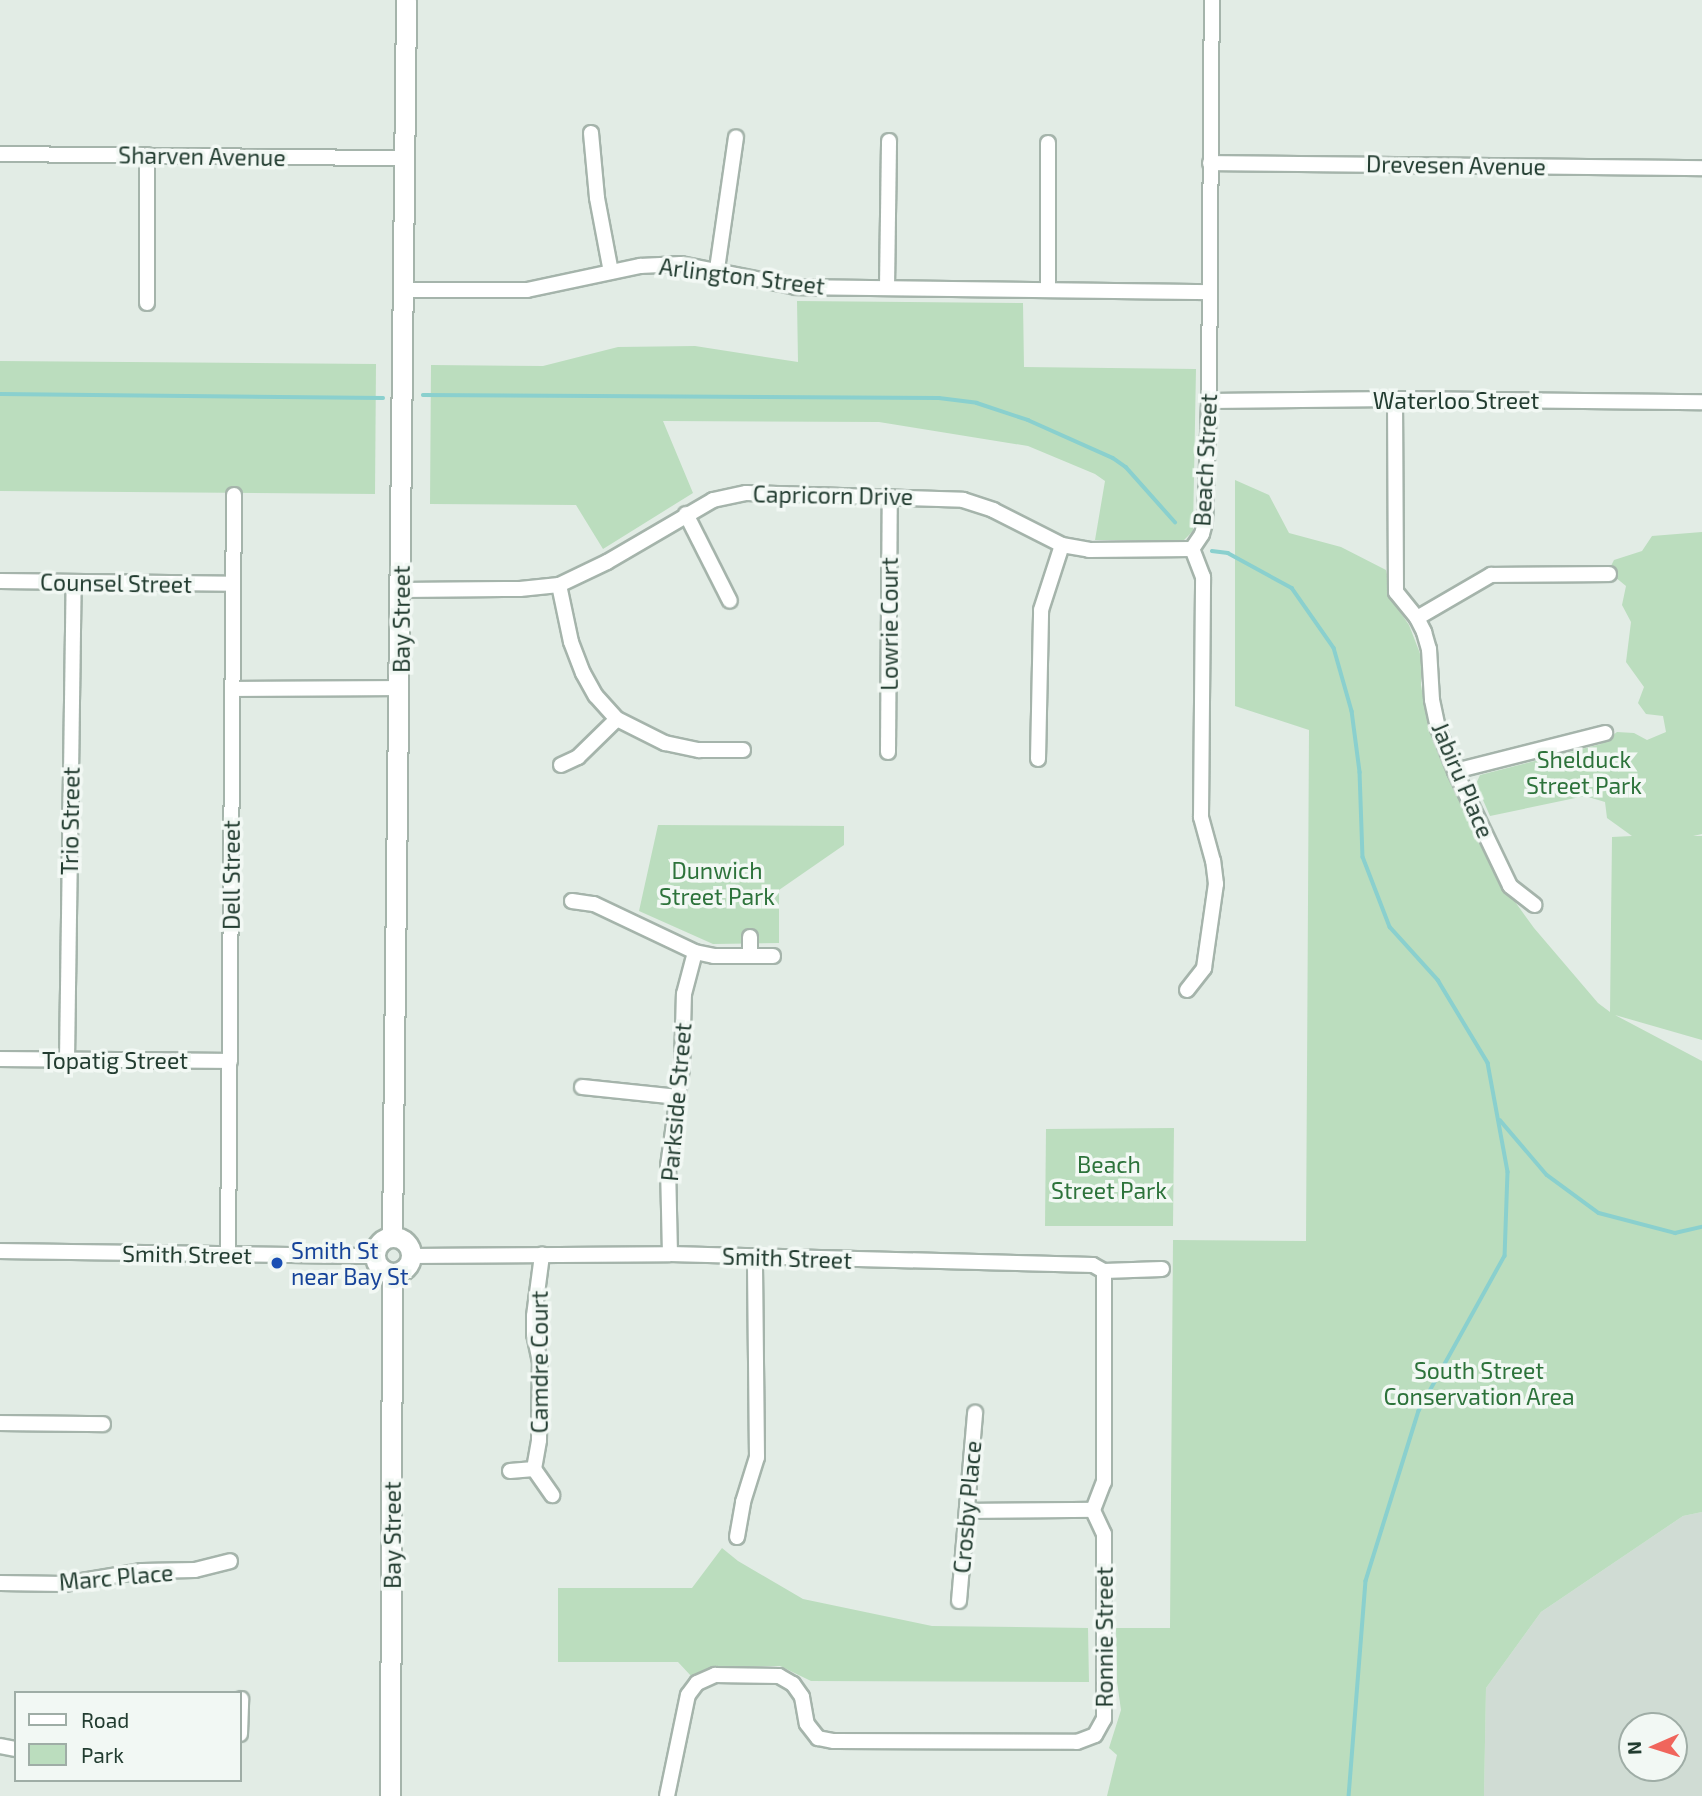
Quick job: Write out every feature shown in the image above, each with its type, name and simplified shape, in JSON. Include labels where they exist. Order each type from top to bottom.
[{"type":"street","name":"Bay Street","points":[[392,1237],[406,0]]},
{"type":"street","name":"Beach Street","points":[[1187,990],[1204,968],[1216,884],[1201,817],[1203,577],[1192,549],[1202,534],[1205,523],[1209,401],[1212,0]]},
{"type":"street","points":[[591,132],[597,198],[611,272]]},
{"type":"street","points":[[717,269],[736,137]]},
{"type":"street","points":[[887,287],[889,141]]},
{"type":"street","points":[[1048,142],[1048,288]]},
{"type":"street","name":"Sharven Avenue","points":[[0,154],[404,158]]},
{"type":"street","points":[[147,155],[147,303]]},
{"type":"street","name":"Drevesen Avenue","points":[[1210,163],[1702,167]]},
{"type":"street","name":"Arlington Street","points":[[403,289],[527,290],[640,266],[681,264],[717,269],[766,283],[796,287],[1209,292]]},
{"type":"street","name":"Waterloo Street","points":[[1209,401],[1395,398],[1702,402]]},
{"type":"street","name":"Jabiru Place","points":[[1395,398],[1396,592],[1417,618],[1429,649],[1432,699],[1438,729],[1455,771],[1510,886],[1534,905]]},
{"type":"street","name":"Capricorn Drive","points":[[401,590],[520,589],[559,585],[607,562],[713,500],[746,493],[962,500],[993,510],[1062,545],[1089,550],[1192,549]]},
{"type":"street","name":"Dell Street","points":[[228,1255],[234,495]]},
{"type":"street","name":"Lowrie Court","points":[[888,752],[890,497]]},
{"type":"street","points":[[686,514],[730,601]]},
{"type":"street","points":[[1038,759],[1041,610],[1062,545]]},
{"type":"street","points":[[1417,618],[1491,575],[1609,575]]},
{"type":"street","name":"Counsel Street","points":[[0,581],[233,584]]},
{"type":"street","name":"Trio Street","points":[[67,1060],[74,582]]},
{"type":"street","points":[[559,585],[571,642],[583,673],[596,696],[617,719],[665,743],[699,750],[743,750]]},
{"type":"street","points":[[232,689],[400,688]]},
{"type":"street","points":[[561,765],[578,757],[617,719]]},
{"type":"street","points":[[1455,771],[1605,733]]},
{"type":"street","points":[[572,901],[594,904],[695,952],[714,956],[773,956]]},
{"type":"street","points":[[750,937],[750,956]]},
{"type":"street","name":"Parkside Street","points":[[670,1254],[668,1166],[678,1097],[684,994],[695,952]]},
{"type":"street","name":"Topatig Street","points":[[0,1059],[230,1061]]},
{"type":"street","points":[[582,1087],[678,1097]]},
{"type":"street","points":[[392,1237],[405,1243],[410,1255],[403,1270],[392,1273],[380,1268],[375,1256],[380,1243],[392,1237]]},
{"type":"street","name":"Smith Street","points":[[0,1251],[375,1256]]},
{"type":"street","name":"Smith Street","points":[[410,1255],[670,1254],[854,1261],[1093,1265],[1104,1271],[1162,1269]]},
{"type":"street","name":"Camdre Court","points":[[534,1469],[539,1440],[540,1375],[534,1316],[542,1255]]},
{"type":"street","points":[[737,1536],[743,1503],[757,1457],[755,1256]]},
{"type":"street","points":[[967,1511],[1093,1510],[1104,1482],[1104,1271]]},
{"type":"street","name":"Bay Street","points":[[390,1796],[392,1273]]},
{"type":"street","name":"Crosby Place","points":[[959,1601],[975,1413]]},
{"type":"street","points":[[0,1423],[103,1424]]},
{"type":"street","points":[[510,1471],[534,1469],[552,1495]]},
{"type":"street","name":"Ronnie Street","points":[[667,1796],[688,1695],[697,1683],[715,1675],[779,1676],[793,1684],[802,1697],[807,1724],[818,1738],[834,1741],[1077,1742],[1095,1735],[1104,1719],[1104,1534],[1093,1510]]},
{"type":"street","name":"Marc Place","points":[[0,1583],[64,1584],[142,1571],[195,1570],[230,1561]]},
{"type":"shaded area","points":[[1702,1512],[1702,1796],[1484,1796],[1486,1688],[1541,1612],[1683,1516]]},
{"type":"green space","points":[[797,301],[1023,303],[1024,367],[1196,369],[1193,531],[1184,540],[1095,540],[1105,481],[1095,474],[1028,446],[879,422],[663,421],[693,493],[603,549],[576,505],[430,504],[431,365],[543,366],[618,347],[695,346],[798,362]]},
{"type":"green space","points":[[0,361],[376,364],[375,494],[0,491]]},
{"type":"green space","name":"South Street Conservation Area","points":[[1235,480],[1269,495],[1289,533],[1341,547],[1386,570],[1394,603],[1409,625],[1421,656],[1421,685],[1428,726],[1508,892],[1534,928],[1598,1003],[1610,1012],[1612,837],[1632,836],[1607,818],[1605,802],[1585,796],[1490,816],[1476,784],[1480,775],[1601,744],[1617,732],[1634,733],[1647,740],[1666,732],[1663,716],[1646,714],[1638,703],[1644,687],[1626,662],[1631,622],[1622,605],[1626,586],[1615,577],[1610,568],[1614,560],[1642,551],[1652,536],[1702,532],[1702,834],[1693,836],[1702,836],[1702,1040],[1615,1015],[1702,1061],[1702,1512],[1683,1516],[1541,1612],[1486,1688],[1484,1796],[1107,1796],[1117,1755],[1109,1748],[1121,1710],[1117,1682],[1116,1628],[1170,1628],[1173,1240],[1306,1241],[1309,730],[1235,706]]},
{"type":"green space","name":"Dunwich Street Park","points":[[658,825],[844,826],[844,845],[779,890],[779,943],[713,944],[639,911]]},
{"type":"green space","name":"Beach Street Park","points":[[1174,1128],[1173,1226],[1045,1226],[1046,1129]]},
{"type":"green space","points":[[722,1548],[738,1561],[803,1599],[932,1626],[1088,1628],[1089,1682],[811,1681],[780,1666],[718,1667],[692,1677],[678,1662],[558,1662],[558,1588],[692,1588]]},
{"type":"waterway","points":[[0,394],[383,398]]},
{"type":"waterway","points":[[423,395],[939,398],[977,403],[1028,420],[1113,458],[1126,467],[1175,522]]},
{"type":"waterway","points":[[1212,551],[1228,553],[1292,588],[1334,648],[1352,711],[1360,772],[1363,857],[1390,927],[1438,980],[1488,1063],[1508,1172],[1505,1256],[1419,1411],[1366,1581],[1349,1796]]},
{"type":"waterway","points":[[1500,1120],[1547,1175],[1599,1213],[1675,1233],[1702,1227]]},
{"type":"place","name":"Smith St near Bay St","points":[[277,1263]]},
{"type":"park label","name":"Shelduck Street Park","points":[[1584,772]]}]
